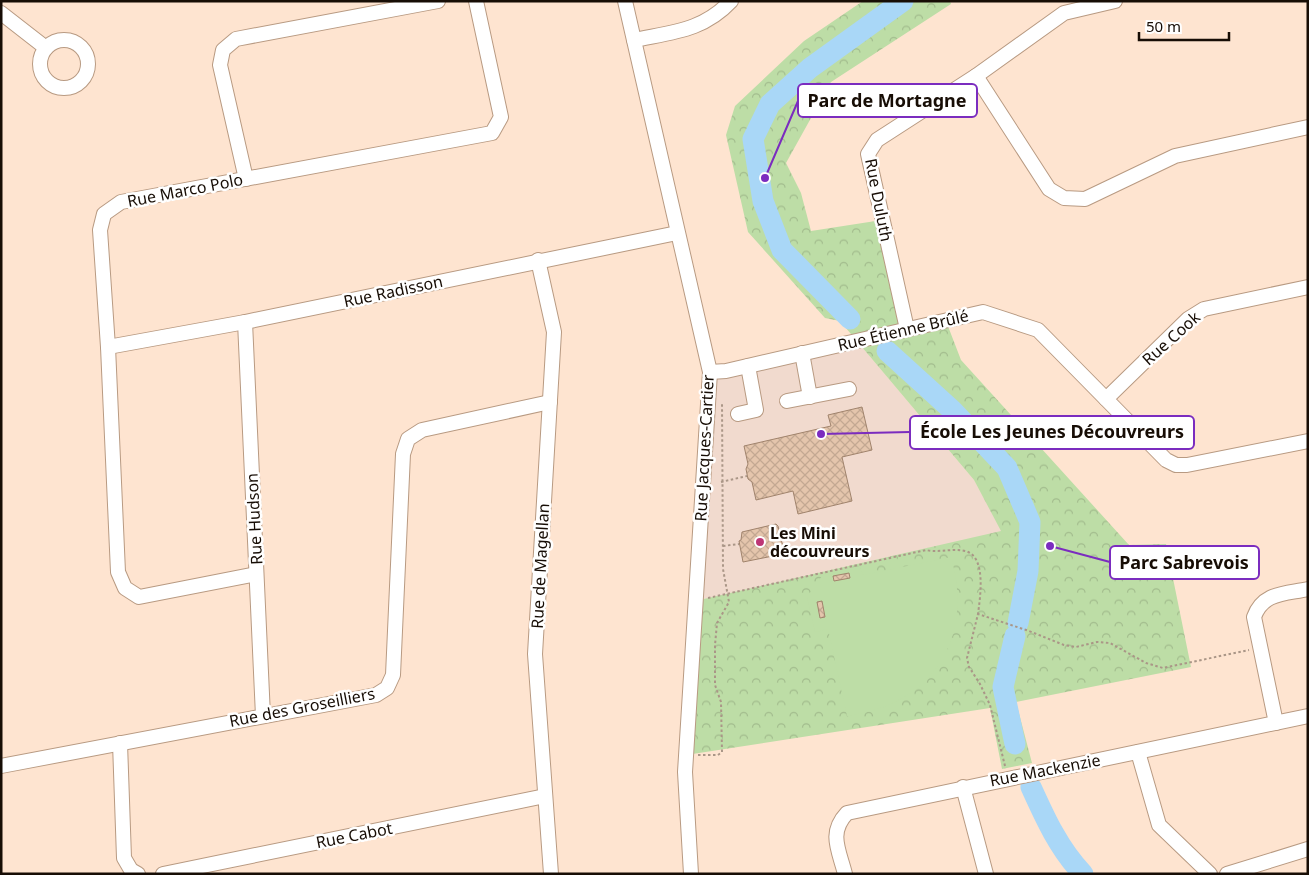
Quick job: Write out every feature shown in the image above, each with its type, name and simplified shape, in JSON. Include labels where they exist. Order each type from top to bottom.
[{"type":"street","points":[[246,179],[220,65],[223,50],[236,39],[438,1]]},
{"type":"street","name":"Rue Marco Polo","points":[[256,574],[139,597],[125,588],[118,572],[108,346],[100,230],[104,214],[121,202],[492,133],[501,117],[476,1]]},
{"type":"street","name":"Rue Jacques-Cartier","points":[[625,1],[710,372],[686,755],[691,874]]},
{"type":"street","points":[[634,40],[698,27],[718,15],[731,1]]},
{"type":"street","name":"Rue Duluth","points":[[906,329],[868,154],[876,140],[976,76],[1064,13],[1115,1]]},
{"type":"street","points":[[1,13],[46,48]]},
{"type":"street","points":[[976,76],[1050,189],[1064,198],[1085,199],[1175,156],[1308,128]]},
{"type":"street","name":"Rue Radisson","points":[[108,346],[245,322],[677,232]]},
{"type":"street","name":"Rue de Magellan","points":[[538,260],[554,332],[535,654],[551,874]]},
{"type":"street","name":"Rue Cook","points":[[1106,399],[1188,319],[1204,309],[1308,288]]},
{"type":"street","name":"Rue Étienne Brûlé","points":[[710,372],[748,366],[983,312],[1038,330],[1166,460],[1176,465],[1187,465],[1308,441]]},
{"type":"street","name":"Rue Hudson","points":[[245,322],[263,716]]},
{"type":"street","points":[[802,353],[810,397]]},
{"type":"street","points":[[738,414],[756,410],[748,366]]},
{"type":"street","points":[[787,401],[849,389]]},
{"type":"street","name":"Rue des Groseilliers","points":[[1,766],[376,695],[387,688],[393,675],[403,454],[408,439],[422,430],[550,402]]},
{"type":"street","points":[[1276,723],[1254,616],[1258,606],[1266,598],[1308,589]]},
{"type":"street","name":"Rue Mackenzie","points":[[845,874],[835,836],[838,823],[847,813],[963,787],[1308,716]]},
{"type":"street","points":[[120,743],[124,858],[131,870],[138,874]]},
{"type":"street","points":[[1138,752],[1159,825],[1210,874]]},
{"type":"street","points":[[963,787],[986,874]]},
{"type":"street","name":"Rue Cabot","points":[[163,874],[545,796]]},
{"type":"street","points":[[1227,874],[1308,849]]},
{"type":"path","points":[[686,755],[718,755],[722,752],[721,702],[715,685],[715,645],[717,623],[729,602],[723,569],[722,399]]},
{"type":"path","points":[[721,482],[747,476]]},
{"type":"path","points":[[723,546],[739,544]]},
{"type":"path","points":[[695,601],[926,550],[938,553],[963,551],[971,553],[977,561],[982,585],[978,614],[967,658],[969,667],[990,705],[1008,778]]},
{"type":"path","points":[[978,614],[1029,630],[1064,645],[1076,647],[1096,642],[1110,643],[1146,662],[1163,668],[1260,648]]},
{"type":"shaded area","points":[[856,340],[974,480],[1002,532],[695,601],[710,372]]},
{"type":"green space","points":[[863,1],[950,1],[951,4],[831,82],[786,163],[801,193],[811,231],[882,220],[907,329],[946,321],[961,360],[1129,545],[1166,544],[1191,667],[1016,702],[1032,763],[1002,769],[990,708],[686,755],[695,601],[1001,531],[974,480],[840,321],[825,318],[748,232],[726,135],[735,106],[804,41]]},
{"type":"green space","points":[[951,557],[957,587],[957,615],[951,640],[940,663],[924,682],[902,698],[877,709],[847,716],[828,629],[815,632],[807,597],[824,573],[860,566],[863,575]]},
{"type":"building","points":[[862,407],[872,450],[842,457],[852,501],[798,514],[793,491],[756,500],[752,482],[748,479],[746,469],[748,464],[744,446],[831,426],[828,415]]},
{"type":"building","name":"Les Mini découvreurs","points":[[776,524],[784,551],[773,554],[773,556],[743,562],[739,541],[741,540],[742,532]]},
{"type":"building","points":[[849,573],[850,578],[834,581],[833,576]]},
{"type":"building","points":[[822,601],[825,617],[820,618],[817,602]]},
{"type":"waterway","points":[[850,319],[782,250],[763,201],[753,139],[770,104],[810,68],[903,1]]},
{"type":"waterway","points":[[887,351],[952,410],[1007,468],[1030,522],[1028,571],[1018,623]]},
{"type":"waterway","points":[[1015,636],[1003,687],[1015,744]]},
{"type":"waterway","points":[[1031,787],[1047,822],[1060,844],[1083,874]]},
{"type":"place","name":"Parc de Mortagne","points":[[765,178]]},
{"type":"place","name":"École Les Jeunes Découvreurs","points":[[821,434]]},
{"type":"place","name":"Les Mini découvreurs","points":[[760,542]]},
{"type":"place","name":"Parc Sabrevois","points":[[1050,546]]}]
